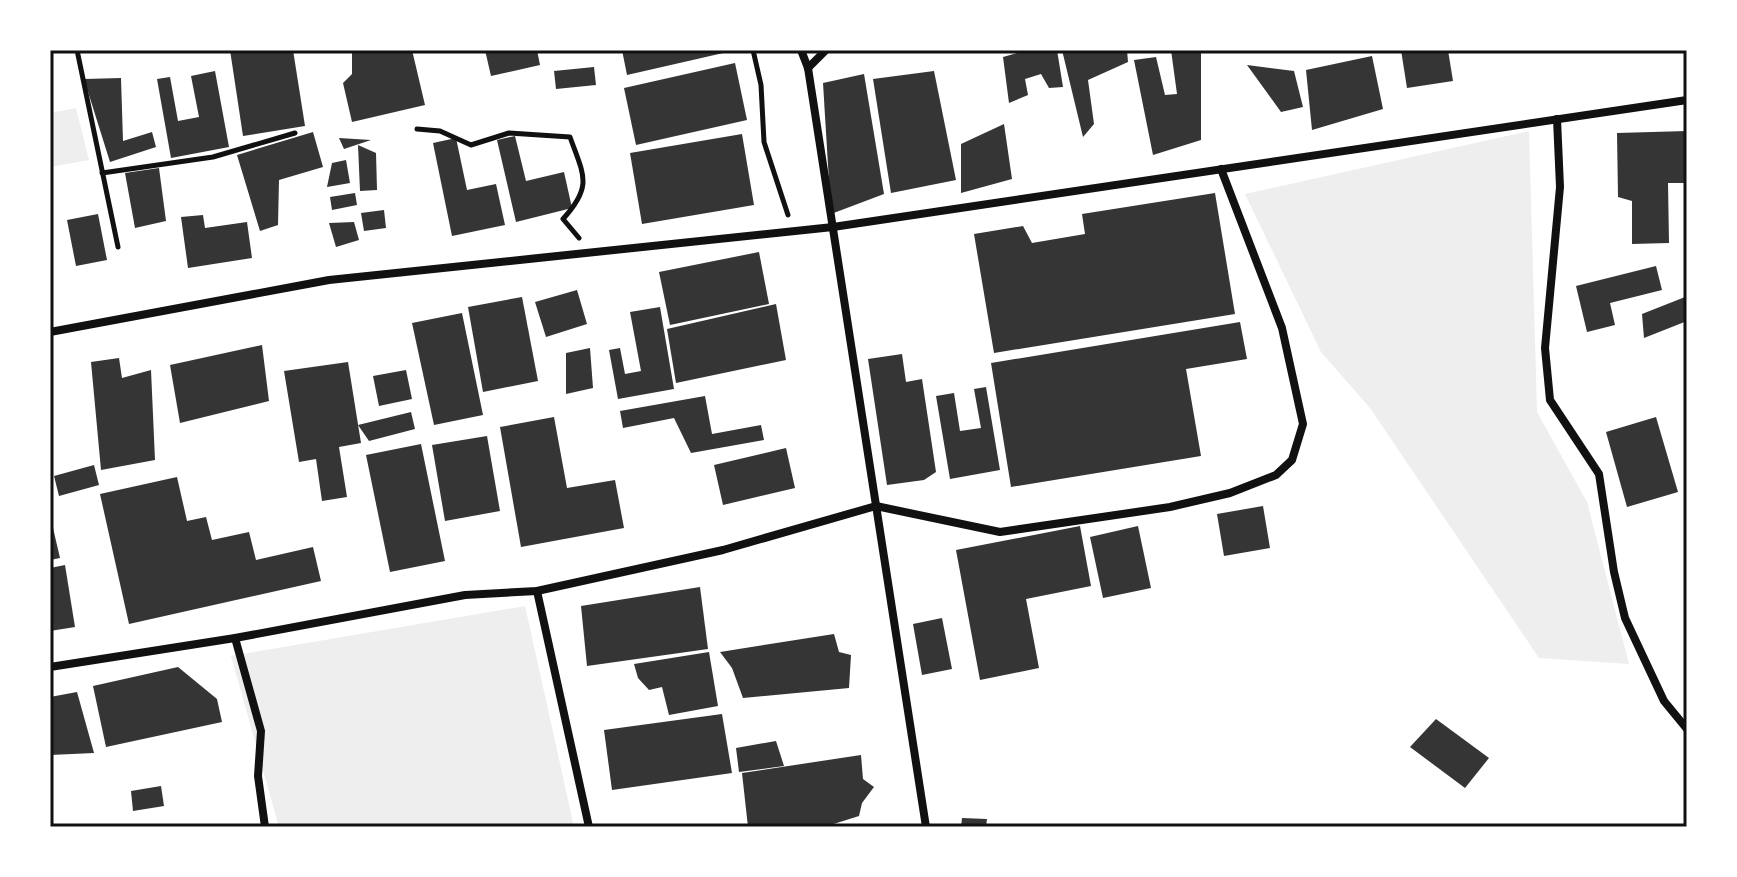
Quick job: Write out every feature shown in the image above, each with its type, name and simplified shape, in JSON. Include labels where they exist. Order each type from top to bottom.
[{"type":"street","points":[[801,50],[808,68],[926,827]]},
{"type":"street","points":[[808,68],[826,50]]},
{"type":"street","points":[[50,332],[329,280],[833,227],[1687,100]]},
{"type":"street","points":[[1557,119],[1560,187],[1545,348],[1550,400],[1599,474],[1614,572],[1625,618],[1664,701],[1687,729]]},
{"type":"street","points":[[50,667],[235,638],[465,595],[537,591],[723,550],[876,506],[1000,532],[1170,507],[1230,493],[1276,475],[1292,460],[1303,424],[1282,328],[1221,169]]},
{"type":"street","points":[[537,591],[589,827]]},
{"type":"street","points":[[235,638],[261,731],[258,776],[265,827]]},
{"type":"path","points":[[77,50],[118,247]]},
{"type":"path","points":[[753,50],[761,85],[764,142],[793,231]]},
{"type":"path","points":[[417,129],[440,131],[471,145],[509,133],[570,137],[583,175],[582,199],[563,219],[591,251]]},
{"type":"path","points":[[102,173],[213,157],[295,133]]},
{"type":"shaded area","points":[[76,108],[89,160],[50,167],[50,113]]},
{"type":"shaded area","points":[[1529,131],[1537,412],[1587,502],[1629,664],[1539,658],[1370,408],[1321,352],[1245,194]]},
{"type":"shaded area","points":[[525,606],[574,827],[279,827],[231,656]]},
{"type":"building","points":[[230,50],[293,50],[305,126],[243,136]]},
{"type":"building","points":[[352,50],[412,50],[425,105],[352,122],[343,83],[352,74]]},
{"type":"building","points":[[485,50],[537,50],[540,65],[491,76]]},
{"type":"building","points":[[622,50],[732,50],[732,51],[627,75]]},
{"type":"building","points":[[1028,50],[1057,50],[1063,87],[1049,88],[1041,74],[1025,79],[1028,95],[1009,103],[1003,57]]},
{"type":"building","points":[[1062,50],[1127,50],[1128,62],[1088,80],[1094,124],[1083,137]]},
{"type":"building","points":[[1171,50],[1201,50],[1201,140],[1153,155],[1134,60],[1156,57],[1165,95],[1177,94]]},
{"type":"building","points":[[1401,50],[1448,50],[1453,81],[1407,88]]},
{"type":"building","points":[[1372,56],[1383,109],[1312,130],[1306,70]]},
{"type":"building","points":[[735,63],[747,120],[636,145],[624,88]]},
{"type":"building","points":[[1247,65],[1294,71],[1303,107],[1281,112]]},
{"type":"building","points":[[594,67],[596,85],[556,89],[554,71]]},
{"type":"building","points":[[215,71],[229,147],[171,158],[157,79],[170,77],[178,121],[199,117],[191,76]]},
{"type":"building","points":[[934,71],[956,180],[891,193],[873,79]]},
{"type":"building","points":[[864,74],[884,194],[831,214],[823,83]]},
{"type":"building","points":[[121,78],[123,141],[152,132],[156,147],[110,162],[84,79]]},
{"type":"building","points":[[1004,124],[1012,179],[961,193],[961,144]]},
{"type":"building","points":[[1687,131],[1687,183],[1668,183],[1669,243],[1632,244],[1632,201],[1618,197],[1617,133]]},
{"type":"building","points":[[313,132],[323,167],[279,180],[278,225],[260,231],[237,155]]},
{"type":"building","points":[[742,134],[754,205],[642,224],[630,153]]},
{"type":"building","points":[[515,136],[526,181],[564,172],[572,208],[516,222],[497,140]]},
{"type":"building","points":[[339,138],[371,140],[344,149]]},
{"type":"building","points":[[456,138],[467,190],[496,184],[505,225],[452,236],[433,143]]},
{"type":"building","points":[[358,145],[376,153],[377,190],[360,191]]},
{"type":"building","points":[[346,160],[350,183],[327,187],[332,163]]},
{"type":"building","points":[[159,168],[166,221],[135,228],[125,173]]},
{"type":"building","points":[[355,193],[357,205],[332,210],[330,197]]},
{"type":"building","points":[[1215,193],[1235,314],[994,353],[974,234],[1023,226],[1032,243],[1085,234],[1082,214]]},
{"type":"building","points":[[384,210],[386,228],[364,231],[361,213]]},
{"type":"building","points":[[98,214],[107,260],[76,266],[67,220]]},
{"type":"building","points":[[203,215],[205,228],[247,222],[252,258],[188,268],[181,217]]},
{"type":"building","points":[[354,222],[359,240],[336,247],[329,223]]},
{"type":"building","points":[[759,252],[769,304],[670,325],[659,272]]},
{"type":"building","points":[[1656,266],[1662,290],[1610,303],[1615,325],[1587,332],[1576,286]]},
{"type":"building","points":[[577,290],[587,324],[546,337],[535,302]]},
{"type":"building","points":[[522,297],[538,381],[483,392],[468,307]]},
{"type":"building","points":[[1685,297],[1687,321],[1644,338],[1642,314]]},
{"type":"building","points":[[776,304],[786,360],[676,383],[667,329]]},
{"type":"building","points":[[660,307],[674,389],[618,399],[609,350],[620,348],[625,374],[641,371],[630,312]]},
{"type":"building","points":[[462,313],[483,415],[434,425],[412,323]]},
{"type":"building","points":[[1240,322],[1247,359],[1186,369],[1201,456],[1011,487],[991,363]]},
{"type":"building","points":[[262,345],[269,401],[180,423],[170,365]]},
{"type":"building","points":[[590,348],[593,388],[566,394],[566,353]]},
{"type":"building","points":[[902,354],[906,382],[922,379],[936,472],[924,480],[887,485],[868,359]]},
{"type":"building","points":[[119,358],[122,378],[151,370],[155,460],[101,470],[91,362]]},
{"type":"building","points":[[348,362],[361,443],[339,447],[347,497],[322,501],[316,459],[299,462],[284,371]]},
{"type":"building","points":[[406,370],[412,399],[379,406],[373,376]]},
{"type":"building","points":[[986,387],[1000,470],[950,479],[936,396],[954,393],[960,431],[981,428],[974,389]]},
{"type":"building","points":[[705,396],[712,434],[761,425],[764,440],[691,453],[674,418],[623,428],[620,411]]},
{"type":"building","points":[[411,412],[415,429],[369,441],[358,425]]},
{"type":"building","points":[[554,417],[567,488],[615,480],[624,528],[521,547],[500,427]]},
{"type":"building","points":[[1656,417],[1678,492],[1627,507],[1606,432]]},
{"type":"building","points":[[487,436],[500,511],[445,521],[432,445]]},
{"type":"building","points":[[421,444],[445,561],[390,572],[366,455]]},
{"type":"building","points":[[786,448],[795,488],[723,505],[714,465]]},
{"type":"building","points":[[94,465],[99,485],[59,496],[54,476]]},
{"type":"building","points":[[177,477],[187,521],[206,517],[212,540],[249,532],[256,560],[313,547],[321,581],[129,624],[100,494]]},
{"type":"building","points":[[1263,506],[1270,548],[1224,556],[1217,514]]},
{"type":"building","points":[[50,515],[60,558],[50,560]]},
{"type":"building","points":[[1080,526],[1091,586],[1026,599],[1039,668],[980,680],[956,550]]},
{"type":"building","points":[[1138,526],[1151,588],[1103,598],[1090,537]]},
{"type":"building","points":[[65,565],[75,627],[50,631],[50,568]]},
{"type":"building","points":[[700,587],[708,649],[587,666],[581,606]]},
{"type":"building","points":[[942,618],[952,669],[922,675],[913,624]]},
{"type":"building","points":[[834,634],[839,652],[851,655],[849,688],[743,698],[732,668],[720,652]]},
{"type":"building","points":[[709,652],[718,706],[669,715],[662,687],[649,690],[638,678],[634,664]]},
{"type":"building","points":[[178,667],[217,699],[222,722],[106,747],[93,686]]},
{"type":"building","points":[[77,692],[94,753],[50,755],[50,697]]},
{"type":"building","points":[[722,714],[732,773],[612,790],[604,730]]},
{"type":"building","points":[[1436,719],[1489,758],[1465,788],[1410,747]]},
{"type":"building","points":[[776,741],[784,766],[739,772],[736,748]]},
{"type":"building","points":[[861,755],[863,779],[874,787],[862,803],[859,816],[824,827],[748,827],[742,773]]},
{"type":"building","points":[[161,786],[164,806],[133,811],[131,791]]},
{"type":"building","points":[[962,818],[987,819],[986,827],[961,827]]}]
